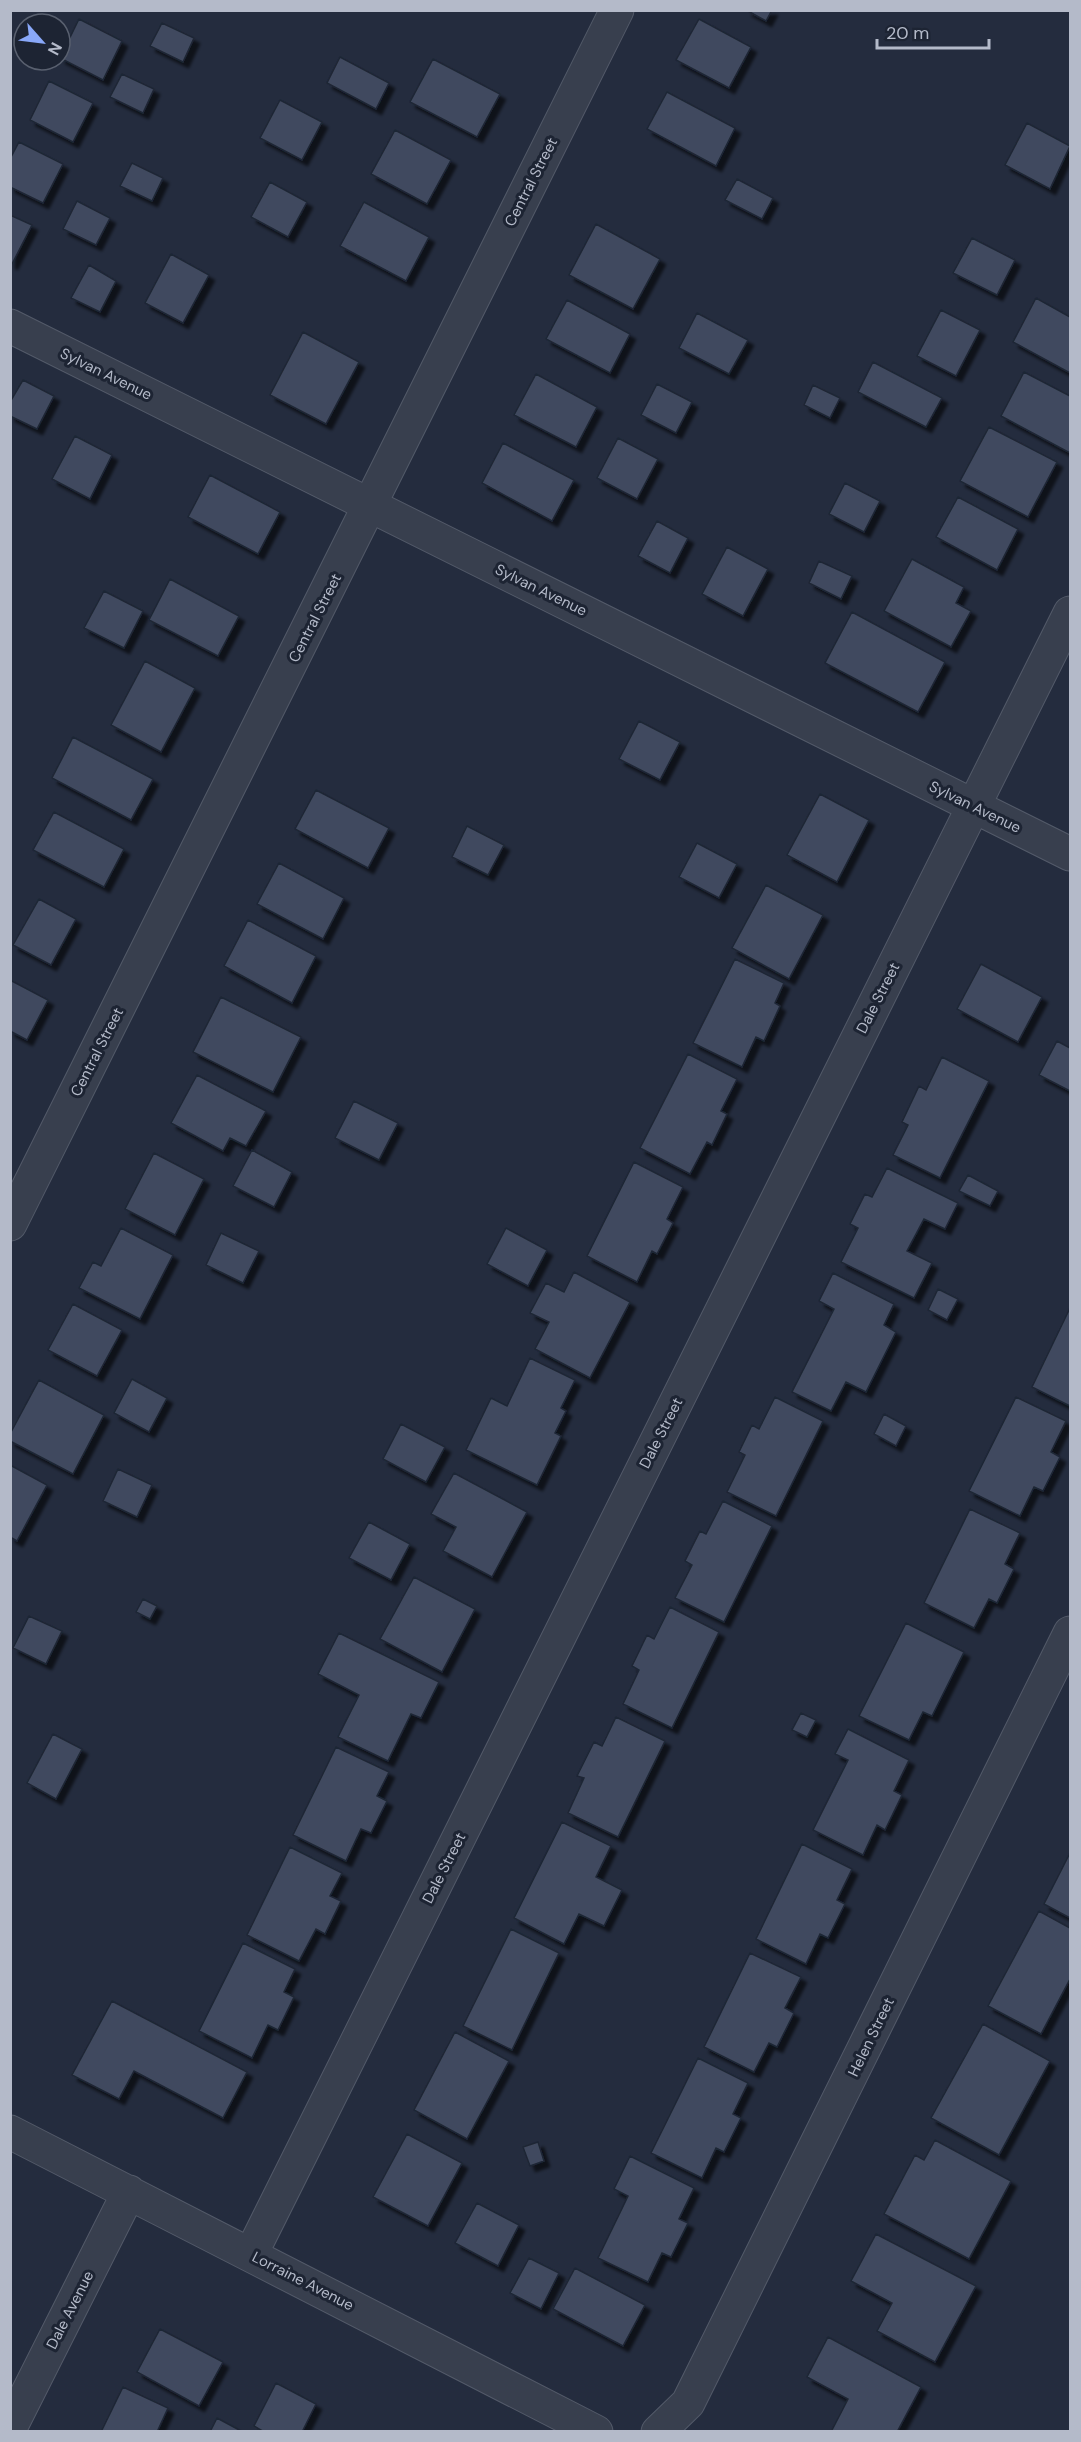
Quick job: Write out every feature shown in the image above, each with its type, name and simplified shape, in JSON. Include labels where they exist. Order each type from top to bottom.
[{"type":"street","name":"Central Street","points":[[10,1224],[617,10]]},
{"type":"street","name":"Sylvan Avenue","points":[[10,326],[1071,854]]},
{"type":"street","name":"Dale Street","points":[[251,2254],[1071,613]]},
{"type":"street","name":"Helen Street","points":[[658,2432],[688,2403],[1071,1633]]},
{"type":"street","name":"Lorraine Avenue","points":[[10,2132],[596,2432]]},
{"type":"street","name":"Dale Avenue","points":[[10,2428],[129,2192]]},
{"type":"building","points":[[746,10],[772,10],[766,21]]},
{"type":"building","points":[[79,19],[122,41],[103,80],[72,64],[72,33]]},
{"type":"building","points":[[699,19],[751,47],[729,88],[676,60]]},
{"type":"building","points":[[162,23],[194,38],[183,62],[150,46]]},
{"type":"building","points":[[340,57],[389,83],[376,109],[327,83]]},
{"type":"building","points":[[433,59],[500,94],[477,137],[410,102]]},
{"type":"building","points":[[122,74],[154,89],[143,113],[110,97]]},
{"type":"building","points":[[49,81],[93,103],[73,142],[30,120]]},
{"type":"building","points":[[667,92],[735,128],[716,166],[647,129]]},
{"type":"building","points":[[280,100],[322,122],[302,160],[260,138]]},
{"type":"building","points":[[1027,123],[1070,146],[1050,189],[1005,165]]},
{"type":"building","points":[[395,130],[451,160],[427,204],[371,174]]},
{"type":"building","points":[[19,142],[63,164],[43,203],[10,187],[10,159]]},
{"type":"building","points":[[132,163],[163,178],[152,201],[120,186]]},
{"type":"building","points":[[737,179],[773,198],[762,219],[725,200]]},
{"type":"building","points":[[270,182],[307,202],[288,237],[251,217]]},
{"type":"building","points":[[77,201],[110,218],[96,245],[63,229]]},
{"type":"building","points":[[364,202],[429,237],[406,281],[340,246]]},
{"type":"building","points":[[10,215],[32,225],[12,264],[10,263]]},
{"type":"building","points":[[596,224],[660,259],[633,309],[569,275]]},
{"type":"building","points":[[972,238],[1015,260],[997,295],[953,273]]},
{"type":"building","points":[[171,254],[209,275],[183,323],[145,303]]},
{"type":"building","points":[[89,265],[116,281],[100,312],[71,298]]},
{"type":"building","points":[[1036,298],[1070,317],[1070,373],[1013,342]]},
{"type":"building","points":[[567,300],[630,334],[610,373],[546,339]]},
{"type":"building","points":[[941,310],[980,330],[956,376],[917,356]]},
{"type":"building","points":[[697,313],[748,340],[729,374],[679,348]]},
{"type":"building","points":[[303,332],[359,362],[326,424],[270,395]]},
{"type":"building","points":[[873,362],[942,398],[926,427],[858,392]]},
{"type":"building","points":[[1024,372],[1070,396],[1070,453],[1001,416]]},
{"type":"building","points":[[536,374],[597,407],[576,447],[514,415]]},
{"type":"building","points":[[23,380],[54,396],[37,429],[10,416],[10,402]]},
{"type":"building","points":[[657,384],[692,402],[676,433],[641,415]]},
{"type":"building","points":[[813,385],[840,398],[830,418],[804,405]]},
{"type":"building","points":[[989,427],[1057,462],[1028,517],[960,481]]},
{"type":"building","points":[[75,436],[112,455],[90,499],[52,479]]},
{"type":"building","points":[[618,438],[658,459],[637,499],[597,478]]},
{"type":"building","points":[[503,443],[574,480],[552,521],[482,483]]},
{"type":"building","points":[[210,475],[280,512],[258,554],[188,517]]},
{"type":"building","points":[[845,483],[880,501],[864,532],[829,514]]},
{"type":"building","points":[[958,497],[1018,529],[997,570],[936,537]]},
{"type":"building","points":[[657,521],[688,538],[670,573],[638,556]]},
{"type":"building","points":[[727,547],[768,569],[743,616],[702,594]]},
{"type":"building","points":[[912,559],[964,587],[956,603],[971,611],[951,647],[884,611]]},
{"type":"building","points":[[819,561],[852,576],[841,599],[809,583]]},
{"type":"building","points":[[170,579],[239,616],[218,656],[149,620]]},
{"type":"building","points":[[104,591],[143,611],[124,648],[84,628]]},
{"type":"building","points":[[852,612],[945,662],[918,712],[825,663]]},
{"type":"building","points":[[145,661],[195,688],[161,752],[111,725]]},
{"type":"building","points":[[639,721],[680,742],[660,780],[619,759]]},
{"type":"building","points":[[73,737],[153,779],[131,820],[52,778]]},
{"type":"building","points":[[316,790],[389,828],[368,868],[295,829]]},
{"type":"building","points":[[820,794],[869,820],[837,882],[787,855]]},
{"type":"building","points":[[54,812],[124,849],[104,887],[33,850]]},
{"type":"building","points":[[467,826],[504,845],[488,875],[452,857]]},
{"type":"building","points":[[697,843],[737,864],[719,898],[679,877]]},
{"type":"building","points":[[279,863],[344,898],[323,939],[257,904]]},
{"type":"building","points":[[766,885],[823,915],[789,979],[732,948]]},
{"type":"building","points":[[39,899],[76,919],[51,965],[13,945]]},
{"type":"building","points":[[248,920],[316,956],[292,1003],[224,966]]},
{"type":"building","points":[[735,959],[784,983],[775,1003],[780,1006],[764,1041],[756,1037],[742,1067],[693,1043]]},
{"type":"building","points":[[981,964],[1042,997],[1018,1042],[957,1009]]},
{"type":"building","points":[[10,980],[48,1000],[27,1040],[10,1031]]},
{"type":"building","points":[[221,997],[301,1037],[273,1092],[193,1052]]},
{"type":"building","points":[[1057,1041],[1070,1048],[1070,1091],[1039,1075]]},
{"type":"building","points":[[688,1054],[737,1079],[721,1111],[727,1114],[712,1145],[707,1142],[690,1174],[640,1148]]},
{"type":"building","points":[[942,1057],[989,1081],[940,1178],[893,1155],[908,1125],[902,1122],[919,1086],[926,1090]]},
{"type":"building","points":[[197,1075],[266,1111],[246,1146],[230,1138],[223,1151],[171,1123]]},
{"type":"building","points":[[354,1101],[398,1123],[379,1160],[335,1138]]},
{"type":"building","points":[[252,1150],[292,1172],[274,1207],[233,1186]]},
{"type":"building","points":[[154,1153],[204,1179],[175,1235],[125,1209]]},
{"type":"building","points":[[634,1162],[683,1187],[667,1219],[673,1223],[657,1254],[652,1251],[637,1282],[587,1256]]},
{"type":"building","points":[[887,1168],[958,1203],[945,1229],[924,1219],[907,1251],[932,1263],[914,1298],[841,1262],[858,1228],[850,1224],[865,1194],[872,1197]]},
{"type":"building","points":[[968,1175],[998,1191],[990,1206],[959,1191]]},
{"type":"building","points":[[121,1228],[173,1255],[140,1319],[79,1288],[93,1262],[101,1266]]},
{"type":"building","points":[[506,1228],[547,1250],[528,1286],[487,1264]]},
{"type":"building","points":[[221,1233],[259,1251],[243,1283],[206,1265]]},
{"type":"building","points":[[574,1272],[630,1302],[590,1378],[535,1349],[549,1322],[530,1313],[546,1283],[564,1292]]},
{"type":"building","points":[[833,1273],[894,1304],[884,1325],[896,1332],[866,1392],[846,1382],[831,1411],[792,1392],[834,1309],[819,1301]]},
{"type":"building","points":[[938,1289],[958,1299],[947,1320],[928,1310]]},
{"type":"building","points":[[73,1304],[122,1330],[97,1376],[48,1350]]},
{"type":"building","points":[[1070,1308],[1070,1406],[1032,1387]]},
{"type":"building","points":[[530,1358],[575,1380],[561,1408],[566,1411],[555,1433],[561,1436],[537,1485],[466,1450],[491,1398],[507,1406]]},
{"type":"building","points":[[132,1379],[167,1398],[149,1432],[114,1413]]},
{"type":"building","points":[[39,1380],[104,1415],[73,1474],[10,1441],[10,1434]]},
{"type":"building","points":[[775,1397],[823,1421],[776,1516],[727,1492],[745,1455],[739,1452],[752,1425],[759,1429]]},
{"type":"building","points":[[1016,1397],[1066,1421],[1051,1452],[1060,1457],[1043,1491],[1034,1487],[1020,1516],[969,1491]]},
{"type":"building","points":[[884,1414],[906,1426],[896,1446],[874,1434]]},
{"type":"building","points":[[401,1424],[445,1447],[426,1482],[383,1459]]},
{"type":"building","points":[[10,1465],[47,1485],[17,1541],[10,1537]]},
{"type":"building","points":[[118,1469],[152,1485],[137,1517],[103,1501]]},
{"type":"building","points":[[454,1473],[527,1512],[492,1577],[443,1551],[456,1527],[431,1514]]},
{"type":"building","points":[[723,1501],[772,1526],[724,1622],[675,1598],[692,1565],[685,1561],[700,1531],[706,1534]]},
{"type":"building","points":[[970,1509],[1020,1533],[1005,1564],[1014,1569],[997,1603],[989,1599],[974,1628],[924,1603]]},
{"type":"building","points":[[369,1522],[410,1544],[391,1580],[349,1558]]},
{"type":"building","points":[[414,1577],[475,1609],[442,1672],[380,1639]]},
{"type":"building","points":[[143,1599],[157,1606],[150,1619],[136,1612]]},
{"type":"building","points":[[670,1607],[719,1632],[672,1728],[623,1704],[639,1670],[632,1666],[647,1635],[654,1639]]},
{"type":"building","points":[[29,1616],[62,1631],[46,1664],[13,1648]]},
{"type":"building","points":[[906,1623],[964,1652],[932,1716],[923,1712],[909,1740],[859,1716]]},
{"type":"building","points":[[339,1633],[439,1682],[421,1718],[411,1714],[388,1761],[338,1737],[359,1695],[318,1674]]},
{"type":"building","points":[[801,1713],[816,1720],[807,1737],[792,1730]]},
{"type":"building","points":[[616,1717],[665,1741],[618,1837],[568,1813],[584,1778],[577,1776],[594,1742],[602,1746]]},
{"type":"building","points":[[848,1729],[909,1760],[894,1791],[902,1795],[885,1830],[877,1825],[863,1855],[813,1830],[848,1760],[835,1754]]},
{"type":"building","points":[[53,1734],[82,1749],[56,1799],[27,1783]]},
{"type":"building","points":[[336,1747],[389,1772],[377,1796],[387,1801],[371,1833],[361,1829],[346,1861],[293,1835]]},
{"type":"building","points":[[562,1822],[611,1846],[596,1877],[622,1890],[604,1926],[579,1914],[564,1944],[514,1918]]},
{"type":"building","points":[[802,1844],[852,1869],[837,1900],[845,1904],[828,1938],[820,1934],[806,1964],[756,1939]]},
{"type":"building","points":[[290,1847],[342,1873],[330,1896],[341,1901],[325,1934],[316,1929],[299,1961],[247,1935]]},
{"type":"building","points":[[1070,1853],[1070,1918],[1044,1904]]},
{"type":"building","points":[[1039,1911],[1070,1928],[1070,1979],[1041,2034],[988,2006]]},
{"type":"building","points":[[511,1929],[559,1953],[512,2050],[463,2026]]},
{"type":"building","points":[[243,1943],[295,1969],[284,1992],[294,1997],[278,2030],[268,2025],[252,2058],[199,2031]]},
{"type":"building","points":[[750,1953],[801,1977],[785,2008],[794,2013],[777,2047],[769,2043],[754,2072],[704,2047]]},
{"type":"building","points":[[112,2001],[247,2072],[223,2118],[134,2071],[119,2099],[72,2075]]},
{"type":"building","points":[[983,2024],[1050,2061],[999,2155],[931,2118]]},
{"type":"building","points":[[455,2032],[509,2061],[467,2139],[414,2110]]},
{"type":"building","points":[[698,2058],[748,2083],[733,2114],[741,2118],[724,2152],[716,2148],[702,2178],[651,2153]]},
{"type":"building","points":[[407,2134],[462,2163],[428,2226],[373,2197]]},
{"type":"building","points":[[935,2140],[1011,2181],[969,2259],[884,2214],[915,2155],[924,2160]]},
{"type":"building","points":[[538,2142],[544,2161],[530,2166],[523,2147]]},
{"type":"building","points":[[630,2156],[694,2188],[679,2219],[688,2223],[671,2257],[662,2253],[648,2282],[598,2258],[628,2196],[614,2189]]},
{"type":"building","points":[[477,2203],[519,2225],[498,2266],[455,2243]]},
{"type":"building","points":[[876,2234],[976,2286],[935,2362],[877,2331],[892,2303],[851,2281]]},
{"type":"building","points":[[529,2258],[559,2273],[541,2309],[510,2293]]},
{"type":"building","points":[[575,2268],[645,2305],[623,2346],[553,2309]]},
{"type":"building","points":[[160,2329],[223,2362],[199,2406],[137,2372]]},
{"type":"building","points":[[828,2337],[921,2387],[897,2432],[831,2432],[848,2399],[807,2377]]},
{"type":"building","points":[[276,2383],[316,2404],[302,2432],[264,2432],[254,2426]]},
{"type":"building","points":[[123,2387],[168,2408],[157,2432],[101,2432]]},
{"type":"building","points":[[217,2418],[243,2432],[210,2432]]}]
